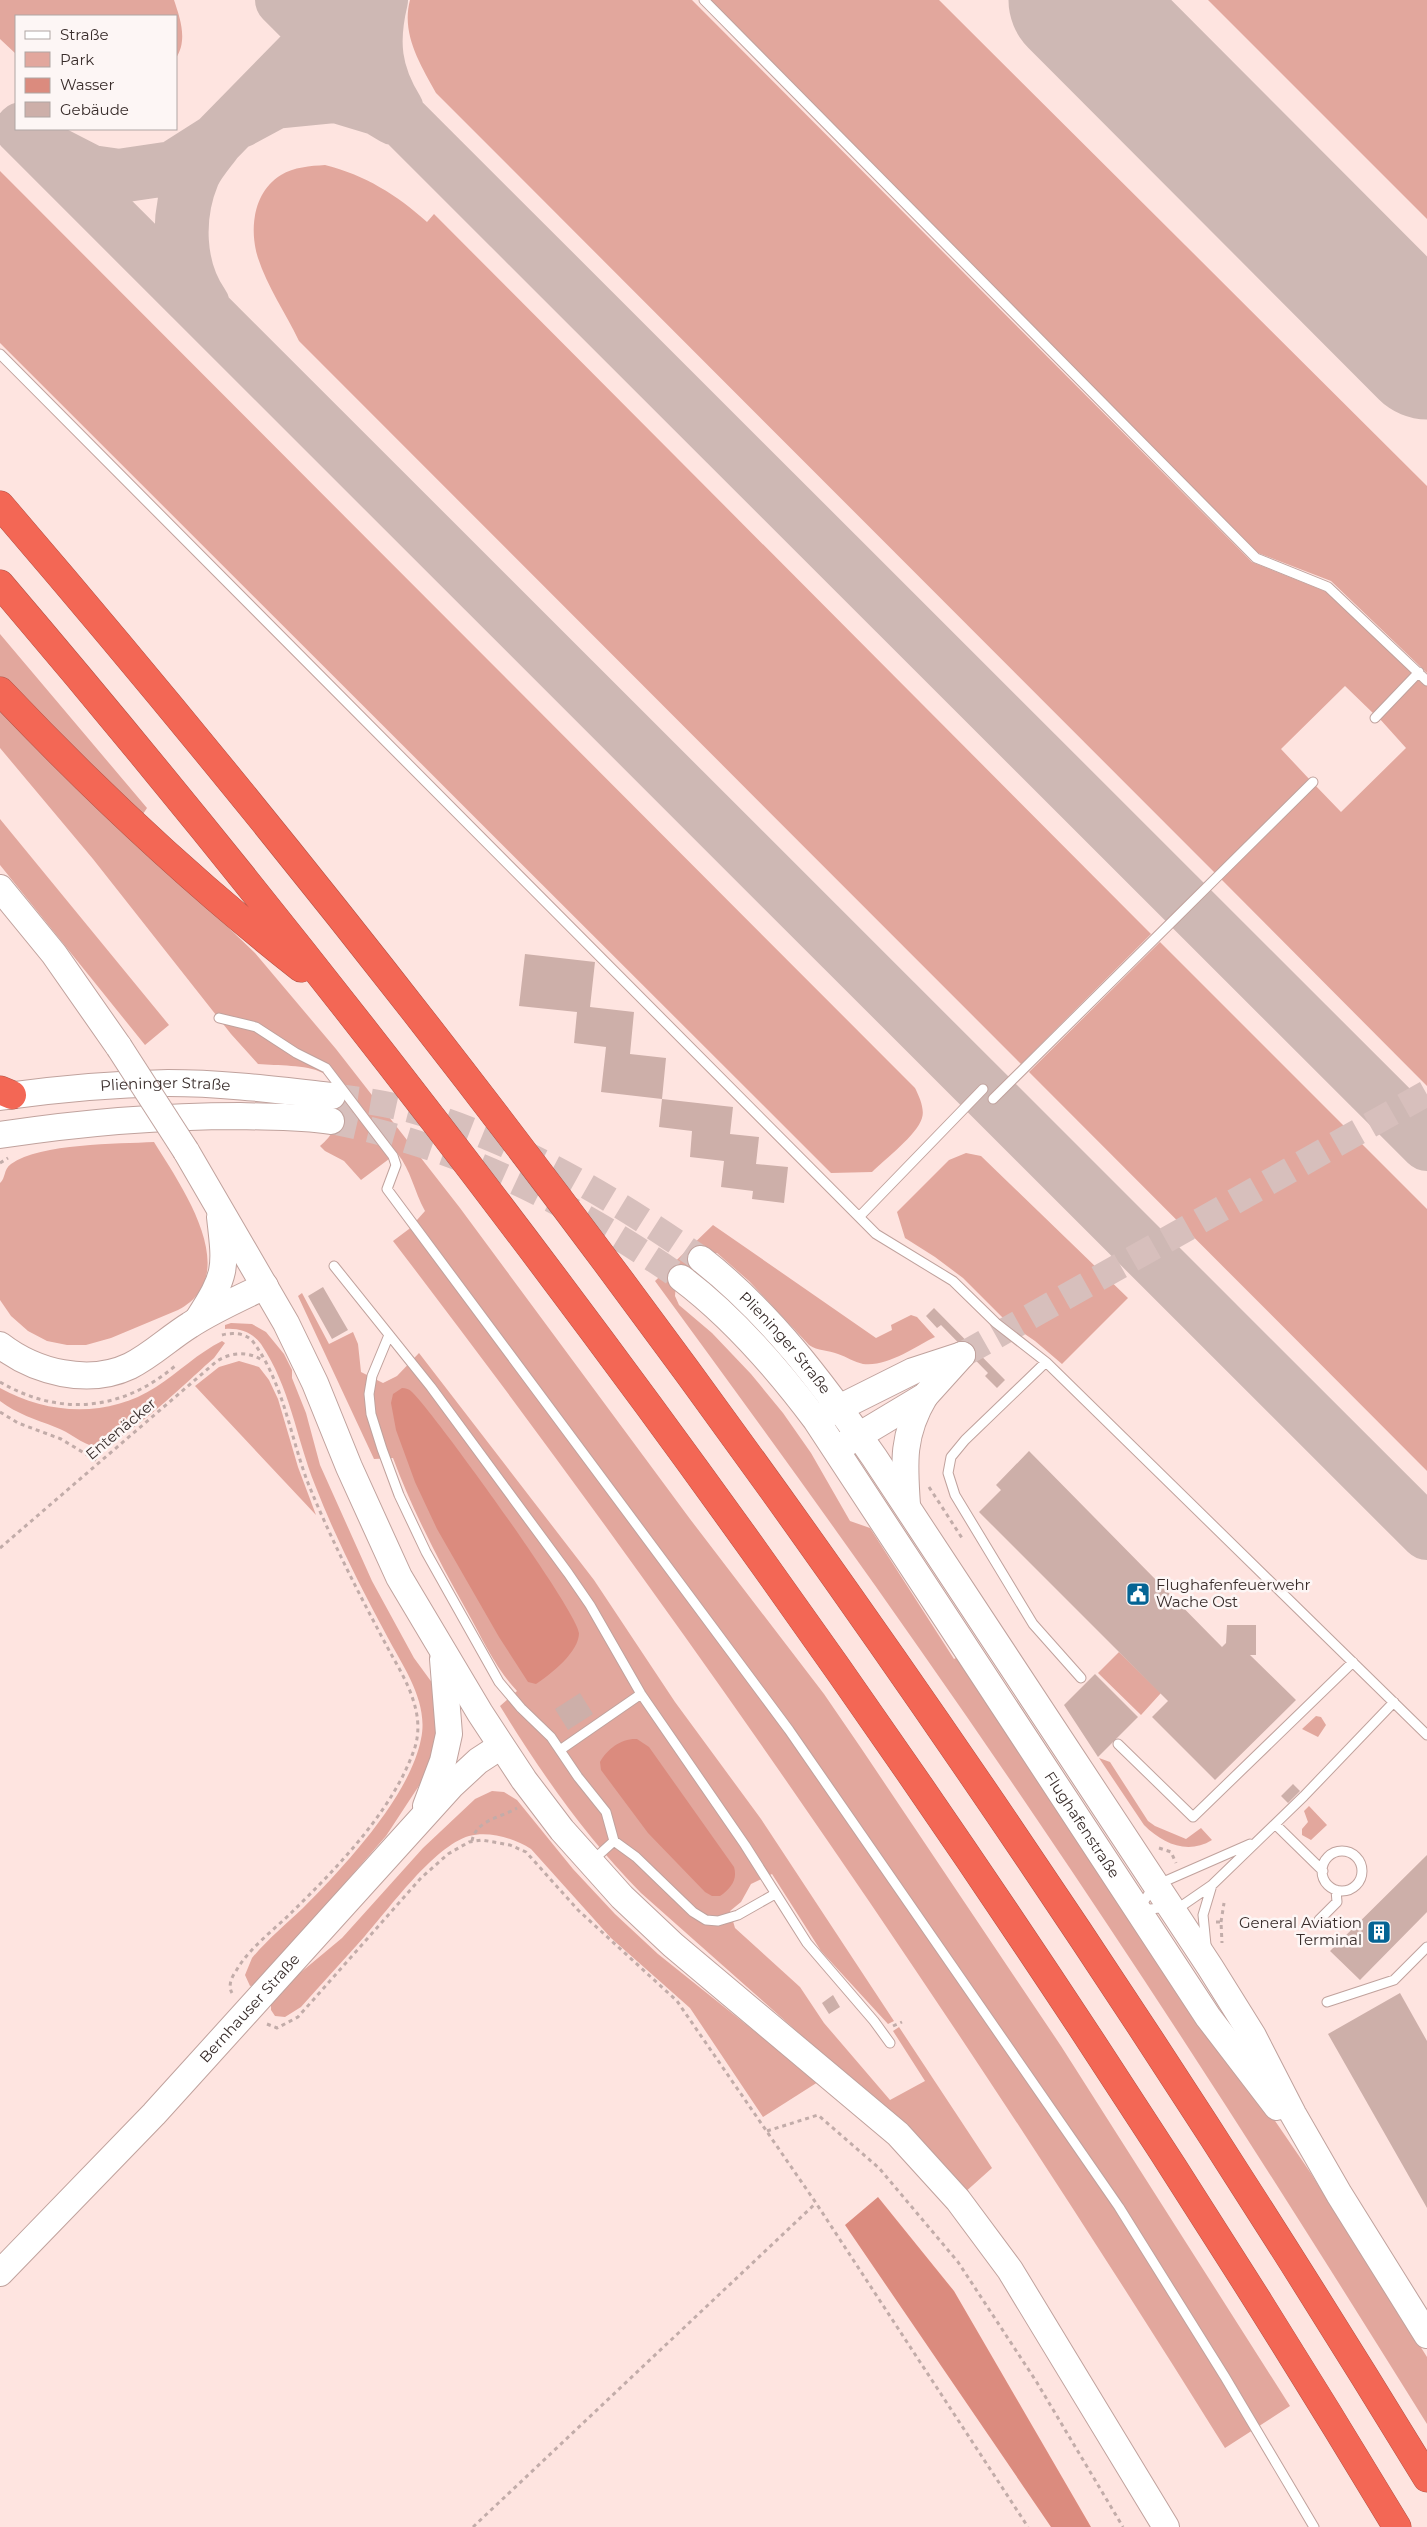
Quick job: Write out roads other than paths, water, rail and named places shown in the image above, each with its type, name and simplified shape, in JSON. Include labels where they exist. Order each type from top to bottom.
[{"type":"highway","points":[[0,505],[146,678],[332,907],[532,1163],[725,1423],[911,1684],[1105,1970],[1254,2198],[1427,2478]]},
{"type":"highway","points":[[0,584],[156,770],[338,996],[500,1206],[756,1553],[906,1766],[1150,2132],[1299,2366],[1397,2527]]},
{"type":"highway","points":[[0,691],[100,791],[236,916],[338,996]]},
{"type":"main road","points":[[0,888],[54,954],[119,1048],[186,1150],[219,1206],[286,1323],[315,1383],[349,1467],[391,1561],[501,1746],[536,1798],[590,1863],[622,1897],[673,1945],[898,2134],[958,2200],[1010,2270],[1166,2527]]},
{"type":"main road","name":"Plieninger Straße","points":[[0,1135],[75,1125],[190,1116],[287,1117],[331,1109],[248,1087],[169,1083],[92,1086],[4,1094]]},
{"type":"main road","points":[[197,1321],[218,1288],[223,1272],[224,1254],[219,1206]]},
{"type":"main road","name":"Plieninger Straße","points":[[701,1259],[766,1318],[840,1406],[860,1436]]},
{"type":"main road","name":"Plieninger Straße","points":[[681,1278],[740,1330],[773,1366],[816,1420],[835,1450]]},
{"type":"main road","points":[[0,1345],[19,1358],[48,1370],[78,1375],[103,1374],[121,1369],[142,1359],[197,1321],[265,1286]]},
{"type":"main road","points":[[816,1420],[840,1406],[913,1371],[962,1355],[925,1396],[912,1420],[907,1436],[904,1463],[907,1506]]},
{"type":"main road","points":[[835,1450],[925,1396]]},
{"type":"main road","name":"Flughafenstraße","points":[[860,1436],[1210,1967],[1253,2036],[1293,2114],[1339,2194],[1427,2335]]},
{"type":"main road","name":"Flughafenstraße","points":[[835,1450],[1208,2017],[1339,2194]]},
{"type":"main road","points":[[421,1819],[444,1756],[449,1734],[443,1651]]},
{"type":"main road","name":"Bernhauser Straße","points":[[0,2273],[154,2114],[462,1774],[501,1746]]},
{"type":"lane","points":[[704,0],[1256,558],[1328,586],[1427,681]]},
{"type":"lane","points":[[0,354],[876,1234],[953,1281],[996,1323],[1046,1362],[1427,1735]]},
{"type":"lane","points":[[1376,718],[1419,672]]},
{"type":"lane","points":[[993,1099],[1314,782]]},
{"type":"lane","points":[[219,1018],[256,1028],[289,1049],[326,1068],[393,1156],[396,1165],[387,1189],[789,1730],[1119,2207],[1225,2378],[1314,2527]]},
{"type":"lane","points":[[859,1217],[983,1089]]},
{"type":"lane","points":[[334,1266],[431,1388],[568,1572],[592,1609],[641,1694],[745,1845],[813,1951],[890,2043]]},
{"type":"lane","points":[[390,1336],[372,1376],[369,1394],[371,1414],[387,1466],[426,1552],[488,1664],[514,1700],[551,1737],[578,1778],[606,1812],[614,1841],[636,1857],[689,1909],[706,1920],[718,1921],[733,1917],[775,1894]]},
{"type":"lane","points":[[1046,1362],[965,1440],[951,1458],[948,1474],[955,1495],[1033,1624],[1081,1678]]},
{"type":"lane","points":[[1118,1744],[1193,1817],[1353,1662]]},
{"type":"lane","points":[[560,1750],[641,1694]]},
{"type":"lane","points":[[1138,1910],[1172,1908],[1190,1902],[1212,1885],[1254,1842],[1276,1824],[1394,1702]]},
{"type":"lane","points":[[1276,1824],[1323,1872],[1326,1883],[1336,1890],[1349,1890],[1359,1881],[1362,1869],[1357,1858],[1347,1852],[1335,1853],[1326,1860],[1323,1872]]},
{"type":"lane","points":[[590,1863],[614,1841]]},
{"type":"lane","points":[[1138,1910],[1151,1889],[1156,1885],[1254,1842]]},
{"type":"lane","points":[[1210,1967],[1203,1921],[1212,1885]]},
{"type":"lane","points":[[1319,1920],[1337,1902],[1336,1890]]},
{"type":"lane","points":[[1327,2002],[1394,1980],[1427,1947]]},
{"type":"water","points":[[402,1388],[412,1392],[426,1408],[475,1472],[556,1590],[579,1633],[578,1640],[569,1655],[536,1684],[528,1682],[499,1637],[437,1529],[415,1482],[396,1430],[391,1403],[393,1394]]},
{"type":"water","points":[[637,1739],[649,1747],[734,1867],[734,1880],[720,1896],[712,1896],[705,1892],[648,1833],[601,1770],[600,1762],[611,1749],[626,1740]]},
{"type":"water","points":[[878,2197],[954,2291],[1091,2527],[1051,2527],[845,2225]]},
{"type":"tunnel","points":[[962,1355],[1427,1093]]},
{"type":"tunnel","points":[[332,1096],[386,1104],[418,1112],[456,1124],[493,1139],[565,1174],[600,1194],[701,1259]]},
{"type":"tunnel","points":[[331,1121],[425,1146],[470,1162],[514,1181],[557,1202],[599,1226],[681,1278]]},
{"type":"place","name":"Flughafenfeuerwehr Wache Ost","points":[[1138,1594]]},
{"type":"place","name":"General Aviation Terminal","points":[[1379,1932]]}]
